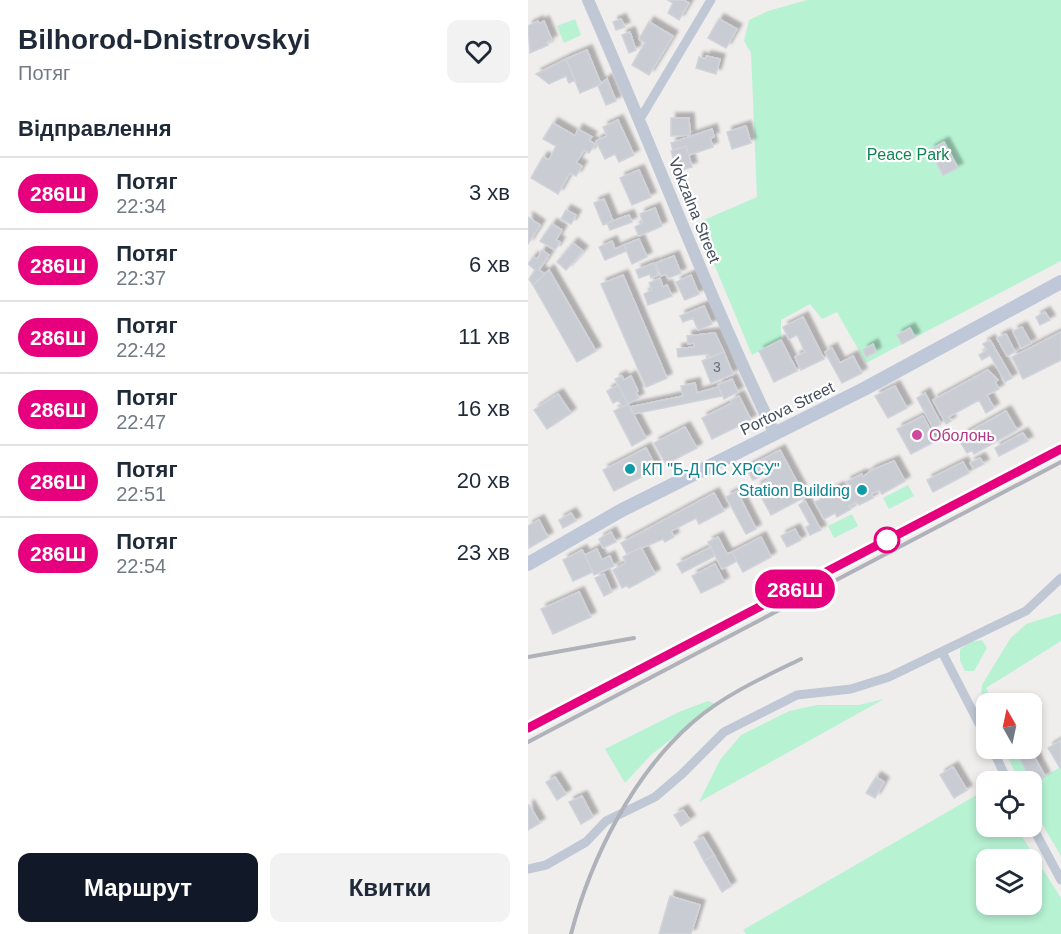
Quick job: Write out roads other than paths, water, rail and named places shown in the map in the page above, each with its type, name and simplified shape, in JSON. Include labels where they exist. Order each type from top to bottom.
[{"type":"main road","name":"Portova Street","points":[[528,564],[622,510],[864,389],[1061,282]]},
{"type":"street","name":"Vokzalna Street","points":[[588,0],[703,273],[774,432]]},
{"type":"street","points":[[640,119],[711,0]]},
{"type":"street","points":[[528,869],[546,865],[576,848],[615,815],[655,797],[724,732],[797,695],[851,688],[889,677],[1026,611],[1061,578]]},
{"type":"street","points":[[942,651],[976,717]]},
{"type":"street","points":[[1038,837],[1061,880]]},
{"type":"railway","points":[[528,728],[1061,449]]},
{"type":"railway","points":[[528,742],[1061,462]]},
{"type":"railway","points":[[528,657],[634,638]]},
{"type":"railway","points":[[571,934],[590,876],[603,847],[617,819],[651,766],[671,743],[705,712],[745,687],[801,659]]},
{"type":"train","name":"286Ш","points":[[528,728],[1061,449]]},
{"type":"place","name":"Оболонь","points":[[917,435]]},
{"type":"place","name":"КП \"Б-Д ПС ХРСУ\"","points":[[630,469]]},
{"type":"place","name":"Station Building","points":[[862,490]]},
{"type":"park label","name":"Peace Park","points":[[908,154]]}]
